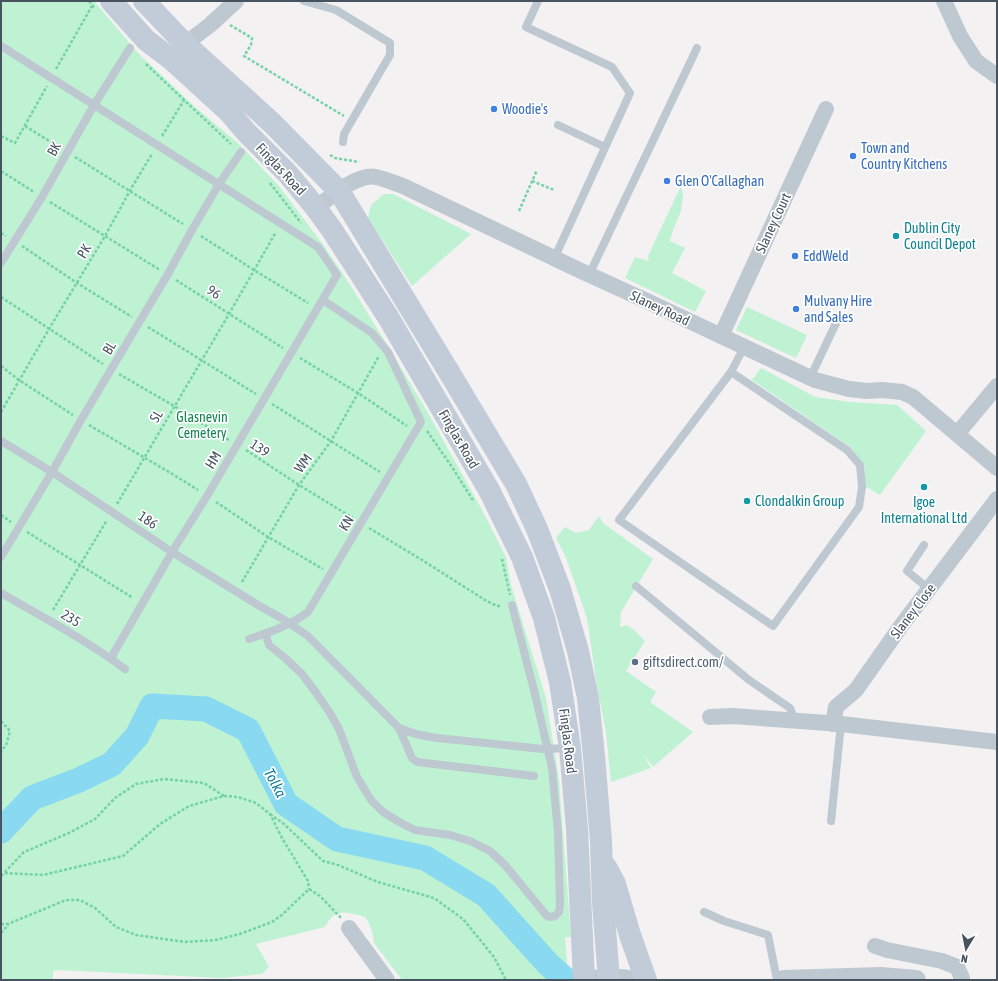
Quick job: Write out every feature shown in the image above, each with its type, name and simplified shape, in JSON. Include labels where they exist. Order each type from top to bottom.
[{"type":"main road","name":"Finglas Road","points":[[144,1],[178,52],[246,132],[288,174],[309,216],[332,230],[388,317],[489,490],[522,557],[544,618],[560,682],[570,748],[577,829],[584,980]]},
{"type":"main road","name":"Finglas Road","points":[[101,3],[146,40],[178,52],[272,123],[339,191],[516,484],[537,530],[560,590],[578,651],[586,690],[594,756],[601,841],[603,903],[615,980]]},
{"type":"main road","points":[[601,857],[616,884],[630,935],[646,980]]},
{"type":"street","points":[[178,52],[236,1]]},
{"type":"street","points":[[944,1],[960,36],[976,61],[997,76]]},
{"type":"street","name":"Slaney Court","points":[[721,336],[826,109]]},
{"type":"street","name":"Slaney Road","points":[[309,216],[349,184],[364,178],[375,177],[403,186],[810,378],[849,389],[902,392],[914,397],[997,468]]},
{"type":"street","points":[[957,434],[997,386]]},
{"type":"street","name":"Slaney Close","points":[[837,724],[836,707],[856,690],[901,626],[997,499]]},
{"type":"street","points":[[710,717],[733,716],[837,724],[997,742]]},
{"type":"street","points":[[349,928],[387,980]]},
{"type":"street","points":[[876,946],[887,950],[942,960],[958,967],[962,980]]},
{"type":"street","points":[[784,980],[881,977],[916,980]]},
{"type":"street","points":[[584,980],[615,980]]},
{"type":"lane","points":[[304,1],[336,10],[390,43],[390,55],[344,134],[343,142]]},
{"type":"lane","points":[[537,1],[526,27],[612,68],[630,93],[554,258]]},
{"type":"lane","points":[[1,46],[282,223]]},
{"type":"lane","name":"BK","points":[[1,263],[42,197],[94,105],[130,48]]},
{"type":"lane","points":[[589,275],[697,48]]},
{"type":"lane","points":[[558,125],[605,147]]},
{"type":"lane","name":"BL","points":[[1,557],[140,322],[219,184],[241,152]]},
{"type":"lane","name":"HM","points":[[111,658],[172,552],[207,496],[337,275],[318,247],[282,223]]},
{"type":"lane","points":[[323,300],[372,333],[388,352],[422,422]]},
{"type":"lane","points":[[810,378],[838,319]]},
{"type":"lane","points":[[731,372],[847,450],[860,465],[862,487],[859,507],[773,626],[619,520],[731,372],[744,347]]},
{"type":"lane","name":"KN","points":[[249,639],[266,633],[286,621],[301,617],[308,612],[422,422]]},
{"type":"lane","name":"186","points":[[1,441],[52,472],[172,552],[286,621],[308,636],[399,728]]},
{"type":"lane","points":[[924,545],[907,571],[929,589]]},
{"type":"lane","points":[[636,586],[749,680],[790,708],[795,721]]},
{"type":"lane","name":"235","points":[[1,593],[47,619],[111,658],[126,669]]},
{"type":"lane","points":[[266,633],[269,645],[302,674],[330,713],[339,729],[357,778],[371,800],[383,812],[415,830],[450,835],[470,841],[490,851],[505,865],[547,916],[551,917],[555,916],[559,912],[560,905],[558,833],[552,768],[512,605]]},
{"type":"lane","points":[[831,821],[837,724]]},
{"type":"lane","points":[[399,728],[421,736],[547,749],[570,748]]},
{"type":"lane","points":[[399,728],[412,758],[416,762],[534,776]]},
{"type":"lane","points":[[704,912],[724,921],[768,935],[777,980]]},
{"type":"path","points":[[1,136],[15,143],[52,78],[101,3]]},
{"type":"path","points":[[230,25],[252,38],[251,45],[244,56],[352,120]]},
{"type":"path","points":[[130,48],[241,152]]},
{"type":"path","name":"PK","points":[[1,412],[184,100]]},
{"type":"path","points":[[25,126],[318,309]]},
{"type":"path","points":[[519,210],[537,170]]},
{"type":"path","name":"96","points":[[1,171],[168,274],[291,353],[358,393],[416,432]]},
{"type":"path","points":[[265,178],[309,216]]},
{"type":"path","points":[[532,181],[554,190]]},
{"type":"path","name":"SL","points":[[47,619],[112,512],[282,223]]},
{"type":"path","points":[[1,233],[77,283],[388,478]]},
{"type":"path","name":"139","points":[[1,297],[111,369],[174,406],[485,600],[497,606],[512,605]]},
{"type":"path","name":"WM","points":[[237,591],[299,485],[331,441],[382,351],[388,352]]},
{"type":"path","points":[[1,366],[19,380],[81,420],[174,475],[268,537],[331,573]]},
{"type":"path","points":[[422,422],[475,504]]},
{"type":"path","points":[[1,515],[142,604]]},
{"type":"path","points":[[499,552],[502,559],[512,605]]},
{"type":"path","points":[[1,721],[10,730],[6,745],[1,752]]},
{"type":"path","points":[[1,876],[24,852],[94,819],[115,798],[136,784],[164,779],[204,783],[224,796]]},
{"type":"path","points":[[4,873],[42,875],[123,856],[160,824],[189,806],[224,796],[238,797],[256,803],[284,824],[322,861],[338,865],[378,882],[434,898],[463,919],[494,957],[506,980]]},
{"type":"path","points":[[270,814],[282,838],[308,881],[310,889],[320,896],[349,928]]},
{"type":"path","points":[[1,924],[8,924],[66,900],[80,900],[95,908],[116,927],[136,934],[185,942],[216,940],[240,934],[272,922],[284,914],[310,889]]},
{"type":"path","points":[[1,933],[8,924]]},
{"type":"green space","name":"Glasnevin Cemetery","points":[[1,1],[94,1],[138,53],[196,108],[238,143],[279,186],[322,243],[349,283],[428,413],[481,508],[506,557],[511,585],[546,698],[559,780],[571,937],[565,937],[568,980],[402,980],[374,943],[369,923],[365,917],[342,913],[333,916],[325,927],[256,944],[269,967],[262,974],[222,978],[58,970],[53,971],[53,980],[1,980]]},
{"type":"green space","points":[[681,186],[683,196],[681,211],[670,241],[685,248],[672,273],[706,291],[695,312],[625,278],[635,257],[649,261],[648,256]]},
{"type":"green space","points":[[384,194],[393,194],[471,234],[412,286],[368,218],[371,205]]},
{"type":"green space","points":[[747,307],[807,335],[796,358],[736,330]]},
{"type":"green space","points":[[761,368],[815,397],[851,402],[897,405],[926,431],[880,495],[865,486],[865,467],[850,447],[752,380]]},
{"type":"green space","points":[[599,516],[603,523],[653,559],[621,612],[620,627],[627,625],[645,641],[626,671],[656,692],[650,702],[693,732],[653,767],[642,752],[651,768],[611,782],[606,732],[596,680],[587,618],[565,555],[556,538],[565,527],[576,533],[589,530]]},
{"type":"waterway","name":"Tolka","points":[[1,831],[32,798],[79,780],[112,764],[137,736],[152,706],[206,709],[248,730],[286,804],[337,839],[425,858],[486,895],[548,964],[566,980]]},
{"type":"place","name":"Woodie's","points":[[494,109]]},
{"type":"place","name":"Town and Country Kitchens","points":[[853,156]]},
{"type":"place","name":"Glen O'Callaghan","points":[[667,181]]},
{"type":"place","name":"Dublin City Council Depot","points":[[896,236]]},
{"type":"place","name":"EddWeld","points":[[795,256]]},
{"type":"place","name":"Mulvany Hire and Sales","points":[[796,309]]},
{"type":"place","name":"Igoe International Ltd","points":[[924,487]]},
{"type":"place","name":"Clondalkin Group","points":[[747,501]]},
{"type":"place","name":"giftsdirect.com/","points":[[635,662]]}]
